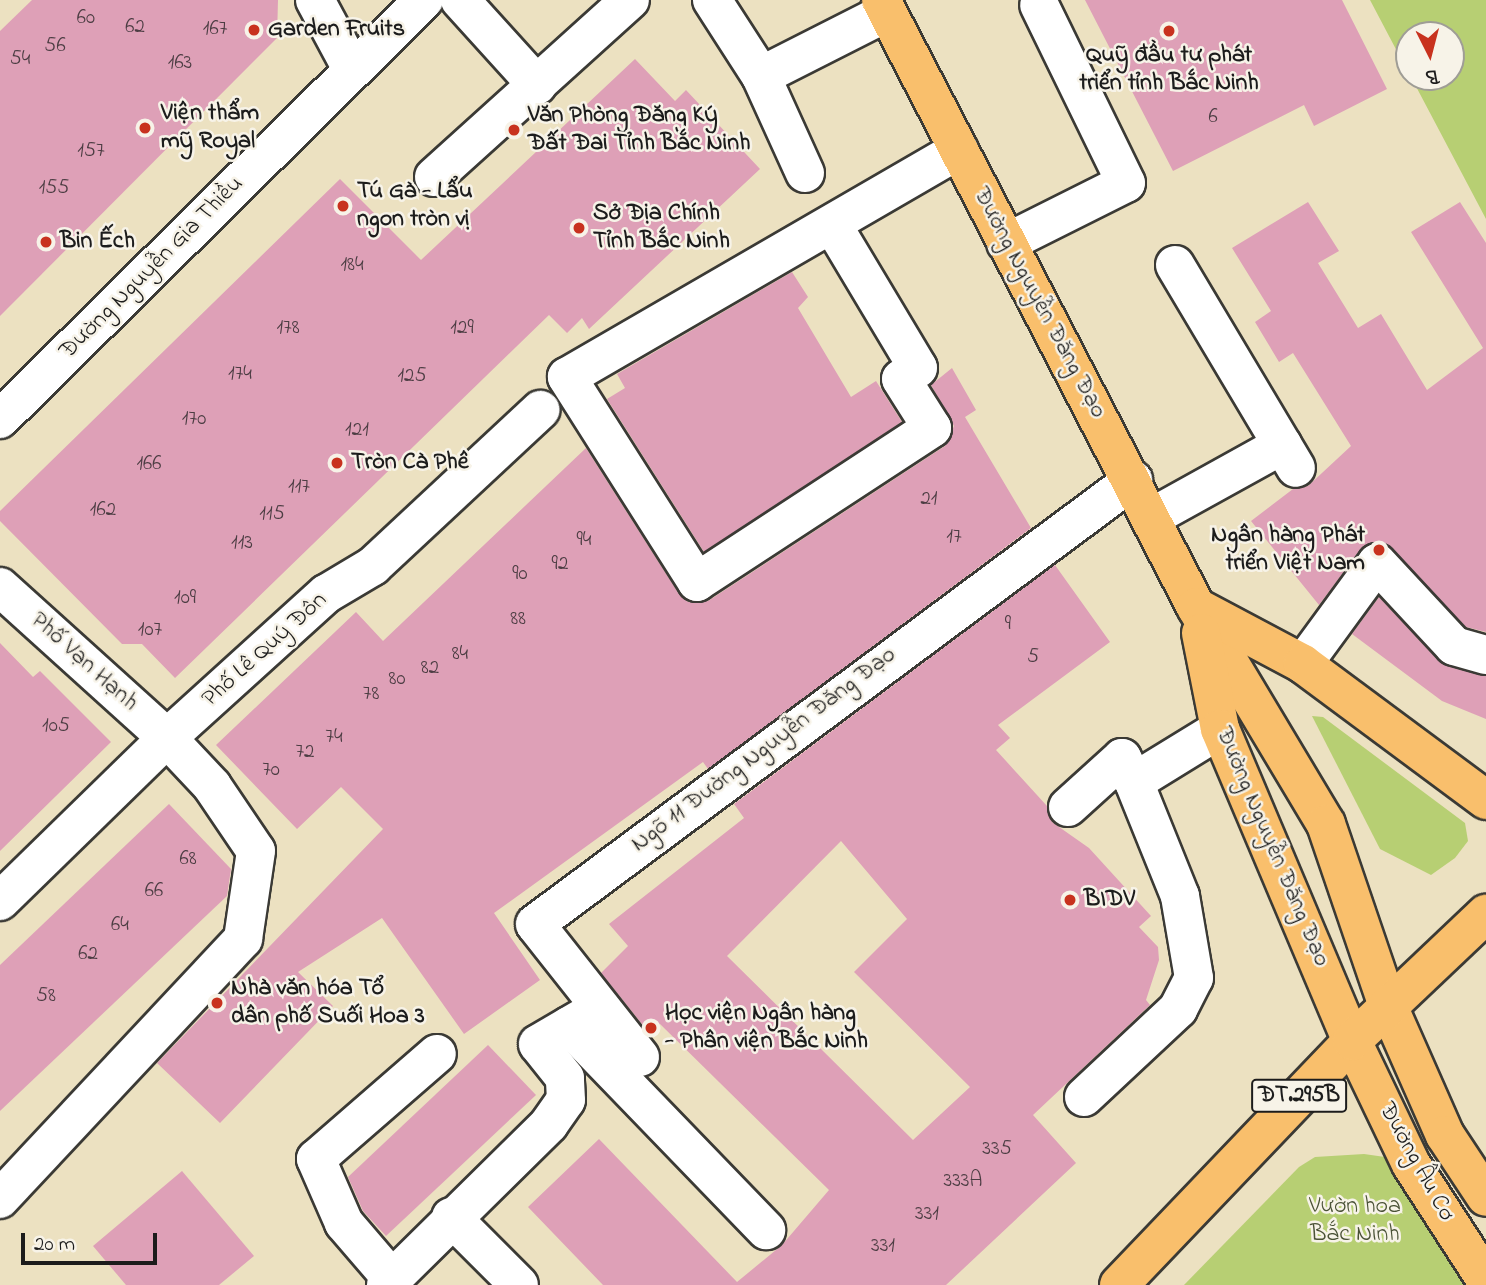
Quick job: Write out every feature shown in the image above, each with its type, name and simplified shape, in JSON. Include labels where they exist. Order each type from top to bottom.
[{"type":"main road","name":"Đường Nguyễn Đăng Đạo","points":[[884,6],[1006,243],[1133,480],[1196,607],[1326,824],[1388,1006]]},
{"type":"main road","name":"Đường Nguyễn Đăng Đạo","points":[[1196,607],[1220,729],[1352,1041]]},
{"type":"main road","points":[[1196,607],[1303,664],[1486,800]]},
{"type":"main road","name":"ĐT.295B","points":[[1119,1285],[1352,1041],[1486,914]]},
{"type":"main road","name":"Đường Âu Cơ","points":[[1388,1006],[1445,1135],[1486,1197]]},
{"type":"main road","name":"Đường Âu Cơ","points":[[1352,1041],[1411,1164],[1486,1280]]},
{"type":"street","points":[[315,0],[352,69]]},
{"type":"street","name":"Đường Nguyễn Gia Thiều","points":[[0,419],[424,0]]},
{"type":"street","points":[[460,0],[537,85]]},
{"type":"street","points":[[434,177],[630,0]]},
{"type":"street","points":[[712,0],[761,76],[805,173]]},
{"type":"street","points":[[1006,243],[1126,183],[1039,5]]},
{"type":"street","points":[[761,76],[884,6]]},
{"type":"street","points":[[833,226],[918,368],[901,379],[932,428],[697,582],[567,377],[833,226],[959,150]]},
{"type":"street","points":[[1152,517],[1289,457],[1175,265]]},
{"type":"street","name":"Phố Lê Quý Đôn","points":[[0,901],[167,738],[326,594],[373,566],[540,411]]},
{"type":"street","name":"Ngõ 11 Đường Nguyễn Đăng Đạo","points":[[640,1057],[583,1018],[535,924],[1133,480]]},
{"type":"street","points":[[1303,664],[1377,563],[1454,646],[1486,655]]},
{"type":"street","name":"Phố Vạn Hạnh","points":[[0,587],[167,738],[239,821],[256,851],[243,939],[0,1199]]},
{"type":"street","points":[[1134,782],[1220,729]]},
{"type":"street","points":[[1068,807],[1122,758],[1180,896],[1194,978],[1178,1009],[1084,1097]]},
{"type":"street","points":[[437,1054],[316,1159],[344,1223],[389,1282],[566,1100],[565,1078],[538,1044],[583,1018],[766,1230]]},
{"type":"street","points":[[451,1217],[519,1285]]},
{"type":"green space","points":[[1370,0],[1486,0],[1486,219],[1418,91],[1465,91],[1465,21],[1395,21],[1395,47]]},
{"type":"green space","points":[[1312,716],[1323,717],[1465,823],[1468,841],[1455,858],[1431,875],[1380,849]]},
{"type":"green space","name":"Vườn hoa Bắc Ninh","points":[[1364,1154],[1392,1158],[1474,1285],[1184,1285],[1299,1167],[1315,1157]]},
{"type":"building","points":[[32,0],[278,0],[277,38],[0,316],[0,31]]},
{"type":"building","points":[[1085,0],[1342,0],[1387,89],[1314,126],[1304,105],[1173,171]]},
{"type":"building","points":[[635,59],[675,101],[686,90],[760,169],[589,329],[582,318],[567,333],[549,315],[175,678],[142,644],[122,644],[0,521],[0,511],[340,179],[421,260]]},
{"type":"building","points":[[1308,202],[1339,251],[1318,263],[1358,328],[1381,314],[1427,390],[1483,348],[1411,232],[1460,202],[1486,243],[1486,632],[1466,627],[1381,542],[1360,550],[1319,605],[1251,521],[1293,489],[1308,486],[1351,446],[1293,353],[1279,362],[1255,322],[1271,311],[1232,248]]},
{"type":"building","points":[[792,272],[808,297],[798,308],[851,397],[876,381],[902,422],[704,552],[607,399],[625,388],[617,374]]},
{"type":"building","points":[[952,368],[976,410],[965,417],[1031,528],[708,769],[703,762],[494,913],[540,980],[464,1034],[382,918],[298,972],[333,1006],[220,1123],[157,1063],[383,829],[341,787],[297,829],[216,745],[356,612],[383,641],[586,448],[679,594],[688,602],[708,601],[945,446],[954,426],[931,385]]},
{"type":"building","points":[[1055,565],[1110,642],[998,725],[1010,738],[996,750],[1047,806],[1052,822],[1089,848],[1151,916],[1139,927],[1158,947],[1159,960],[1146,1000],[1150,1005],[1033,1115],[1076,1163],[946,1285],[603,1285],[528,1207],[599,1139],[737,1282],[782,1245],[829,1190],[660,1024],[650,1033],[601,973],[628,946],[609,924],[744,818],[734,804]],"holes":[[[841,841],[907,919],[854,972],[970,1087],[913,1140],[727,956]]]},
{"type":"building","points":[[1379,597],[1439,661],[1486,676],[1486,719],[1442,701],[1352,634]]},
{"type":"building","points":[[0,643],[33,677],[40,671],[111,742],[0,851]]},
{"type":"building","points":[[169,804],[231,869],[227,896],[0,1111],[0,965]]},
{"type":"building","points":[[488,1045],[536,1095],[386,1236],[363,1211],[348,1177]]},
{"type":"building","points":[[182,1171],[254,1256],[219,1285],[126,1285],[93,1246]]},
{"type":"place","name":"Garden Fruits","points":[[254,30]]},
{"type":"place","name":"Quỹ đầu tư phát triển tỉnh Bắc Ninh","points":[[1169,31]]},
{"type":"place","name":"Viện thẩm mỹ Royal","points":[[145,128]]},
{"type":"place","name":"Văn Phòng Đăng Ký Đất Đai Tỉnh Bắc Ninh","points":[[514,130]]},
{"type":"place","name":"Tú Gà - Lẩu ngon tròn vị","points":[[343,206]]},
{"type":"place","name":"Sở Địa Chính Tỉnh Bắc Ninh","points":[[579,228]]},
{"type":"place","name":"Bin Ếch","points":[[46,242]]},
{"type":"place","name":"Tròn Cà Phê","points":[[337,463]]},
{"type":"place","name":"Ngân hàng Phát triển Việt Nam","points":[[1379,550]]},
{"type":"place","name":"BIDV","points":[[1070,900]]},
{"type":"place","name":"Nhà văn hóa Tổ dân phố Suối Hoa 3","points":[[217,1003]]},
{"type":"place","name":"Học viện Ngân hàng - Phân viện Bắc Ninh","points":[[651,1028]]}]
